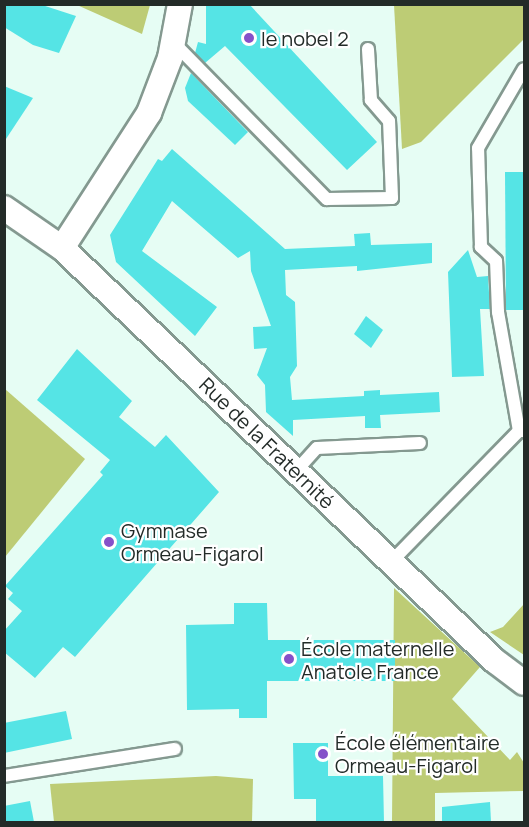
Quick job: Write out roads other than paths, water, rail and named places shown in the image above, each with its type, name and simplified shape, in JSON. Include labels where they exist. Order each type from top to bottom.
[{"type":"street","points":[[62,248],[149,113],[173,42],[180,4]]},
{"type":"street","name":"Rue de la Fraternité","points":[[4,208],[62,248],[391,562],[525,683]]},
{"type":"lane","points":[[173,42],[327,199],[392,198],[389,121],[371,100],[368,49]]},
{"type":"lane","points":[[391,562],[522,431],[498,312],[496,261],[481,247],[478,148],[525,69]]},
{"type":"lane","points":[[296,471],[316,448],[420,443]]},
{"type":"lane","points":[[4,776],[175,749]]},
{"type":"place","name":"le nobel 2","points":[[249,38]]},
{"type":"place","name":"Gymnase Ormeau-Figarol","points":[[109,542]]},
{"type":"place","name":"École maternelle Anatole France","points":[[289,659]]},
{"type":"place","name":"École élémentaire Ormeau-Figarol","points":[[323,754]]}]
